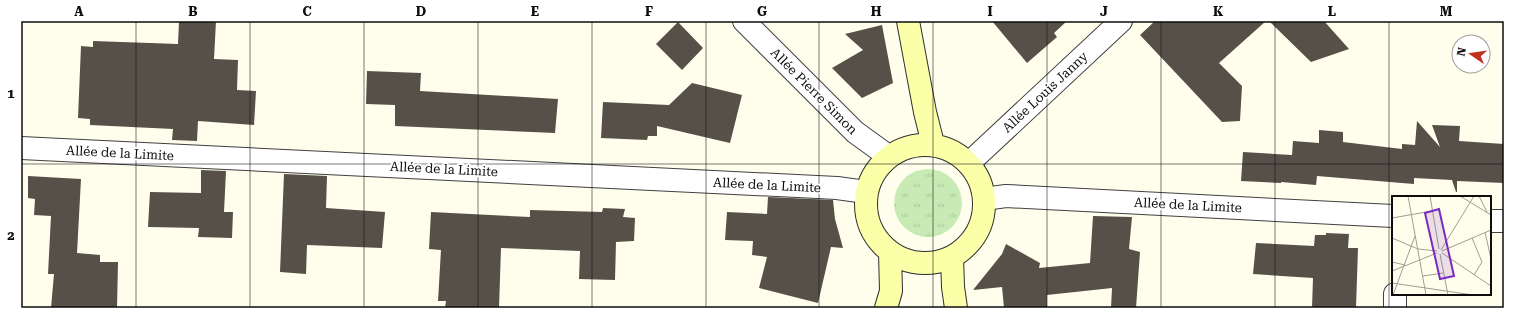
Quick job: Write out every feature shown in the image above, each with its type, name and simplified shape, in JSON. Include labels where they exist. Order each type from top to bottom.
[{"type":"main road","points":[[908,21],[925,112],[933,144]]},
{"type":"main road","points":[[917,144],[933,144],[952,150],[969,163],[980,180],[984,199],[983,217],[977,233],[966,246],[952,256],[937,262],[920,263],[905,260],[890,252],[878,241],[869,226],[865,209],[866,192],[870,178],[878,166],[888,156],[902,148],[917,144]]},
{"type":"main road","points":[[886,308],[891,291],[890,252]]},
{"type":"main road","points":[[952,256],[953,287],[956,308]]},
{"type":"street","name":"Allée Pierre Simon","points":[[744,21],[855,132],[888,156]]},
{"type":"street","name":"Allée Louis Janny","points":[[969,163],[1121,21]]},
{"type":"street","name":"Allée de la Limite","points":[[21,148],[837,188],[866,192]]},
{"type":"street","name":"Allée de la Limite","points":[[984,199],[1006,196],[1392,216]]},
{"type":"street","points":[[1491,221],[1504,222]]},
{"type":"street","points":[[1395,295],[1395,308]]},
{"type":"green space","points":[[928,169],[941,171],[952,179],[960,190],[962,203],[960,216],[952,227],[941,235],[928,237],[915,235],[904,227],[896,216],[894,203],[896,190],[904,179],[915,171]]},
{"type":"building","points":[[179,21],[216,21],[214,59],[238,60],[237,90],[256,91],[254,125],[198,121],[197,141],[172,140],[173,129],[90,125],[90,119],[78,118],[81,46],[93,47],[93,41],[178,44]]},
{"type":"building","points":[[992,21],[1067,21],[1054,33],[1057,37],[1027,63]]},
{"type":"building","points":[[1155,21],[1266,21],[1219,63],[1242,86],[1240,121],[1222,122],[1140,35]]},
{"type":"building","points":[[1269,21],[1324,21],[1349,49],[1311,62]]},
{"type":"building","points":[[678,22],[703,48],[682,70],[656,44]]},
{"type":"building","points":[[882,25],[893,83],[862,98],[832,68],[863,50],[845,34]]},
{"type":"building","points":[[367,71],[421,73],[420,91],[558,99],[555,133],[395,126],[395,105],[366,104]]},
{"type":"building","points":[[692,83],[742,95],[730,143],[657,126],[657,136],[648,136],[647,140],[601,138],[603,102],[669,105]]},
{"type":"building","points":[[1417,121],[1440,147],[1432,125],[1460,126],[1459,141],[1504,144],[1504,183],[1457,181],[1456,192],[1452,180],[1414,178],[1414,184],[1317,176],[1316,185],[1241,181],[1243,152],[1292,155],[1293,141],[1319,143],[1319,130],[1343,132],[1343,142],[1402,149],[1402,144],[1415,145]]},
{"type":"building","points":[[201,170],[226,171],[224,212],[233,212],[232,238],[198,237],[199,228],[148,227],[150,192],[201,193]]},
{"type":"building","points":[[284,174],[327,176],[326,208],[385,212],[382,248],[307,245],[306,274],[280,272]]},
{"type":"building","points":[[28,176],[81,179],[77,253],[100,255],[100,262],[118,262],[117,308],[51,308],[54,274],[48,274],[51,216],[34,215],[35,199],[28,198]]},
{"type":"building","points":[[768,197],[833,200],[835,219],[843,248],[831,247],[818,303],[759,288],[767,257],[752,255],[753,241],[725,240],[727,212],[767,214]]},
{"type":"building","points":[[603,208],[625,209],[623,217],[635,218],[634,241],[616,242],[615,280],[579,279],[580,251],[501,248],[499,308],[445,308],[446,301],[438,301],[441,250],[429,249],[431,212],[530,217],[530,210],[602,212]]},
{"type":"building","points":[[1093,216],[1132,217],[1129,249],[1140,252],[1136,308],[1111,308],[1112,288],[1047,295],[1047,308],[1004,308],[1002,287],[973,290],[1002,254],[1006,244],[1040,263],[1039,268],[1090,263]]},
{"type":"building","points":[[1326,233],[1349,234],[1348,248],[1358,248],[1356,308],[1312,308],[1313,278],[1253,274],[1256,243],[1314,246],[1315,235],[1326,235]]}]
